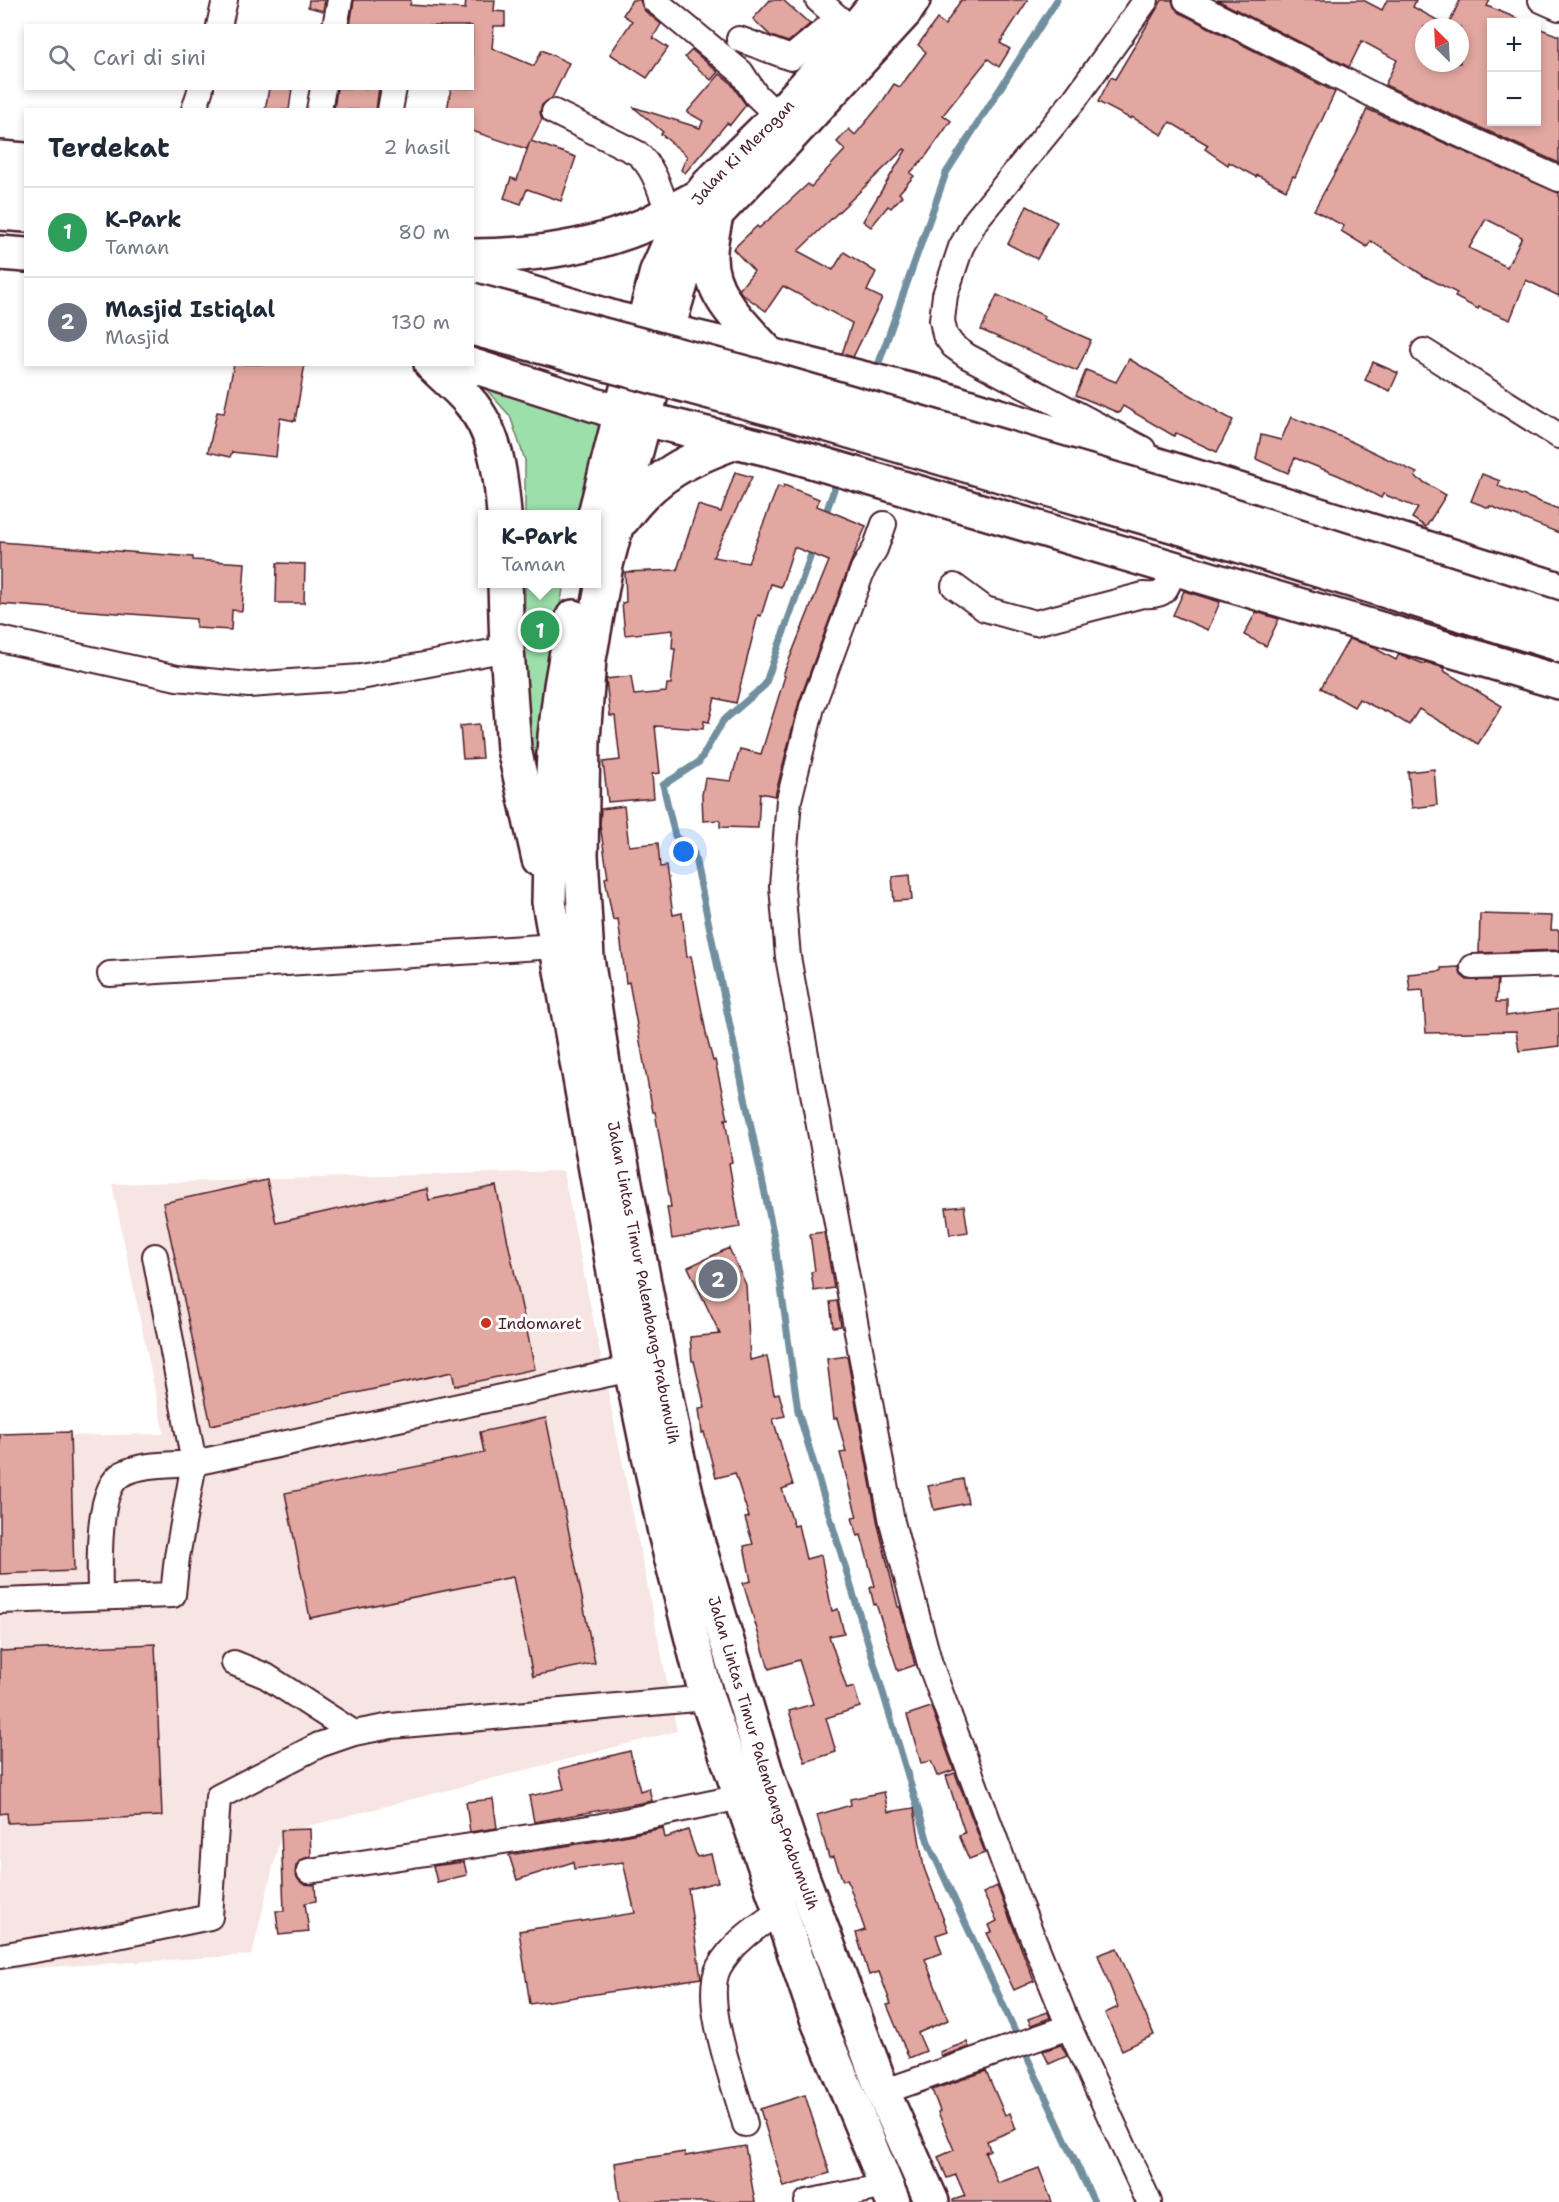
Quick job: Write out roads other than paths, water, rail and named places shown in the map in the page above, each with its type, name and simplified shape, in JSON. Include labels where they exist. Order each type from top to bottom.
[{"type":"highway","name":"Jalan Ki Merogan","points":[[661,321],[701,231],[707,205],[846,25],[879,0]]},
{"type":"highway","name":"Jalan Ki Merogan","points":[[707,205],[792,135],[905,12],[913,0]]},
{"type":"highway","points":[[0,158],[24,160]]},
{"type":"highway","points":[[0,184],[24,186]]},
{"type":"highway","points":[[474,256],[512,255],[579,247],[646,224],[668,212],[707,205],[712,273],[719,294],[740,322],[785,358]]},
{"type":"highway","points":[[0,213],[24,215]]},
{"type":"highway","points":[[0,253],[24,255]]},
{"type":"highway","points":[[474,275],[661,321],[785,358],[941,398],[1559,589]]},
{"type":"highway","points":[[474,301],[783,383],[1158,492],[1559,619]]},
{"type":"highway","name":"Jalan Lintas Timur Palembang-Prabumulih","points":[[661,321],[632,416],[605,522],[606,564],[589,659],[583,739],[581,855],[589,969],[608,1094],[676,1450],[698,1544],[768,1779],[883,2092],[932,2202]]},
{"type":"highway","points":[[474,329],[781,411],[1159,521],[1559,644]]},
{"type":"highway","points":[[432,366],[469,401],[482,419],[492,444],[501,478],[504,510]]},
{"type":"highway","points":[[473,366],[632,416],[781,452],[1559,682]]},
{"type":"highway","points":[[605,522],[635,502],[674,468],[694,457],[738,441]]},
{"type":"highway","points":[[505,588],[514,748],[526,809],[549,902]]},
{"type":"highway","name":"Jalan Lintas Timur Palembang-Prabumulih","points":[[578,588],[561,686],[555,736],[549,902],[631,1369],[666,1537],[708,1698],[818,2021],[890,2194]]},
{"type":"highway","points":[[795,1954],[827,1944]]},
{"type":"street","points":[[219,24],[225,0]]},
{"type":"street","points":[[335,24],[340,0]]},
{"type":"street","points":[[654,0],[741,72],[756,95],[778,116]]},
{"type":"street","points":[[740,39],[791,58],[846,25],[818,0]]},
{"type":"street","points":[[1146,0],[1075,99],[976,220],[961,247],[951,276],[945,295],[942,320],[945,335],[953,346],[967,356],[1195,477]]},
{"type":"street","points":[[1186,0],[1381,99],[1559,179]]},
{"type":"street","points":[[1541,0],[1559,8]]},
{"type":"street","points":[[195,108],[200,90]]},
{"type":"street","points":[[320,108],[323,90]]},
{"type":"street","points":[[390,108],[394,90]]},
{"type":"street","points":[[554,112],[637,153],[646,161],[655,177],[668,212]]},
{"type":"street","points":[[1424,351],[1559,436]]},
{"type":"street","points":[[884,524],[875,549],[863,569],[812,707],[789,800],[782,886],[788,957],[892,1522],[930,1664],[1018,1901],[1069,2027],[1149,2202]]},
{"type":"street","points":[[954,586],[985,609],[1035,623],[1143,595],[1154,596],[1163,593],[1167,588],[1173,568]]},
{"type":"street","points":[[0,639],[177,678],[249,685],[361,677],[507,649]]},
{"type":"street","points":[[110,974],[556,946]]},
{"type":"street","points":[[1473,967],[1559,964]]},
{"type":"street","points":[[0,1601],[173,1595],[177,1557],[194,1463],[155,1256]]},
{"type":"street","points":[[100,1597],[101,1524],[109,1488],[120,1475],[141,1467],[194,1463],[631,1369]]},
{"type":"street","points":[[234,1663],[266,1676],[354,1733]]},
{"type":"street","points":[[0,1956],[123,1935],[210,1917],[218,1797],[320,1745],[354,1733],[392,1726],[708,1698]]},
{"type":"street","points":[[309,1871],[601,1826],[741,1797]]},
{"type":"street","points":[[745,2124],[715,2014],[714,1982],[718,1968],[730,1952],[780,1911]]},
{"type":"street","points":[[883,2092],[1069,2027]]},
{"type":"street","points":[[807,2202],[890,2194]]},
{"type":"waterway","points":[[876,371],[946,173],[1057,0]]},
{"type":"waterway","points":[[824,518],[838,478]]},
{"type":"waterway","points":[[814,546],[765,685],[723,721],[699,762],[663,785],[675,836],[694,853],[774,1237],[798,1411],[928,1842],[1094,2202]]},
{"type":"place","name":"K-Park","points":[[540,630]]},
{"type":"place","name":"Masjid Istiqlal","points":[[718,1279]]},
{"type":"place","name":"Indomaret","points":[[486,1323]]}]
